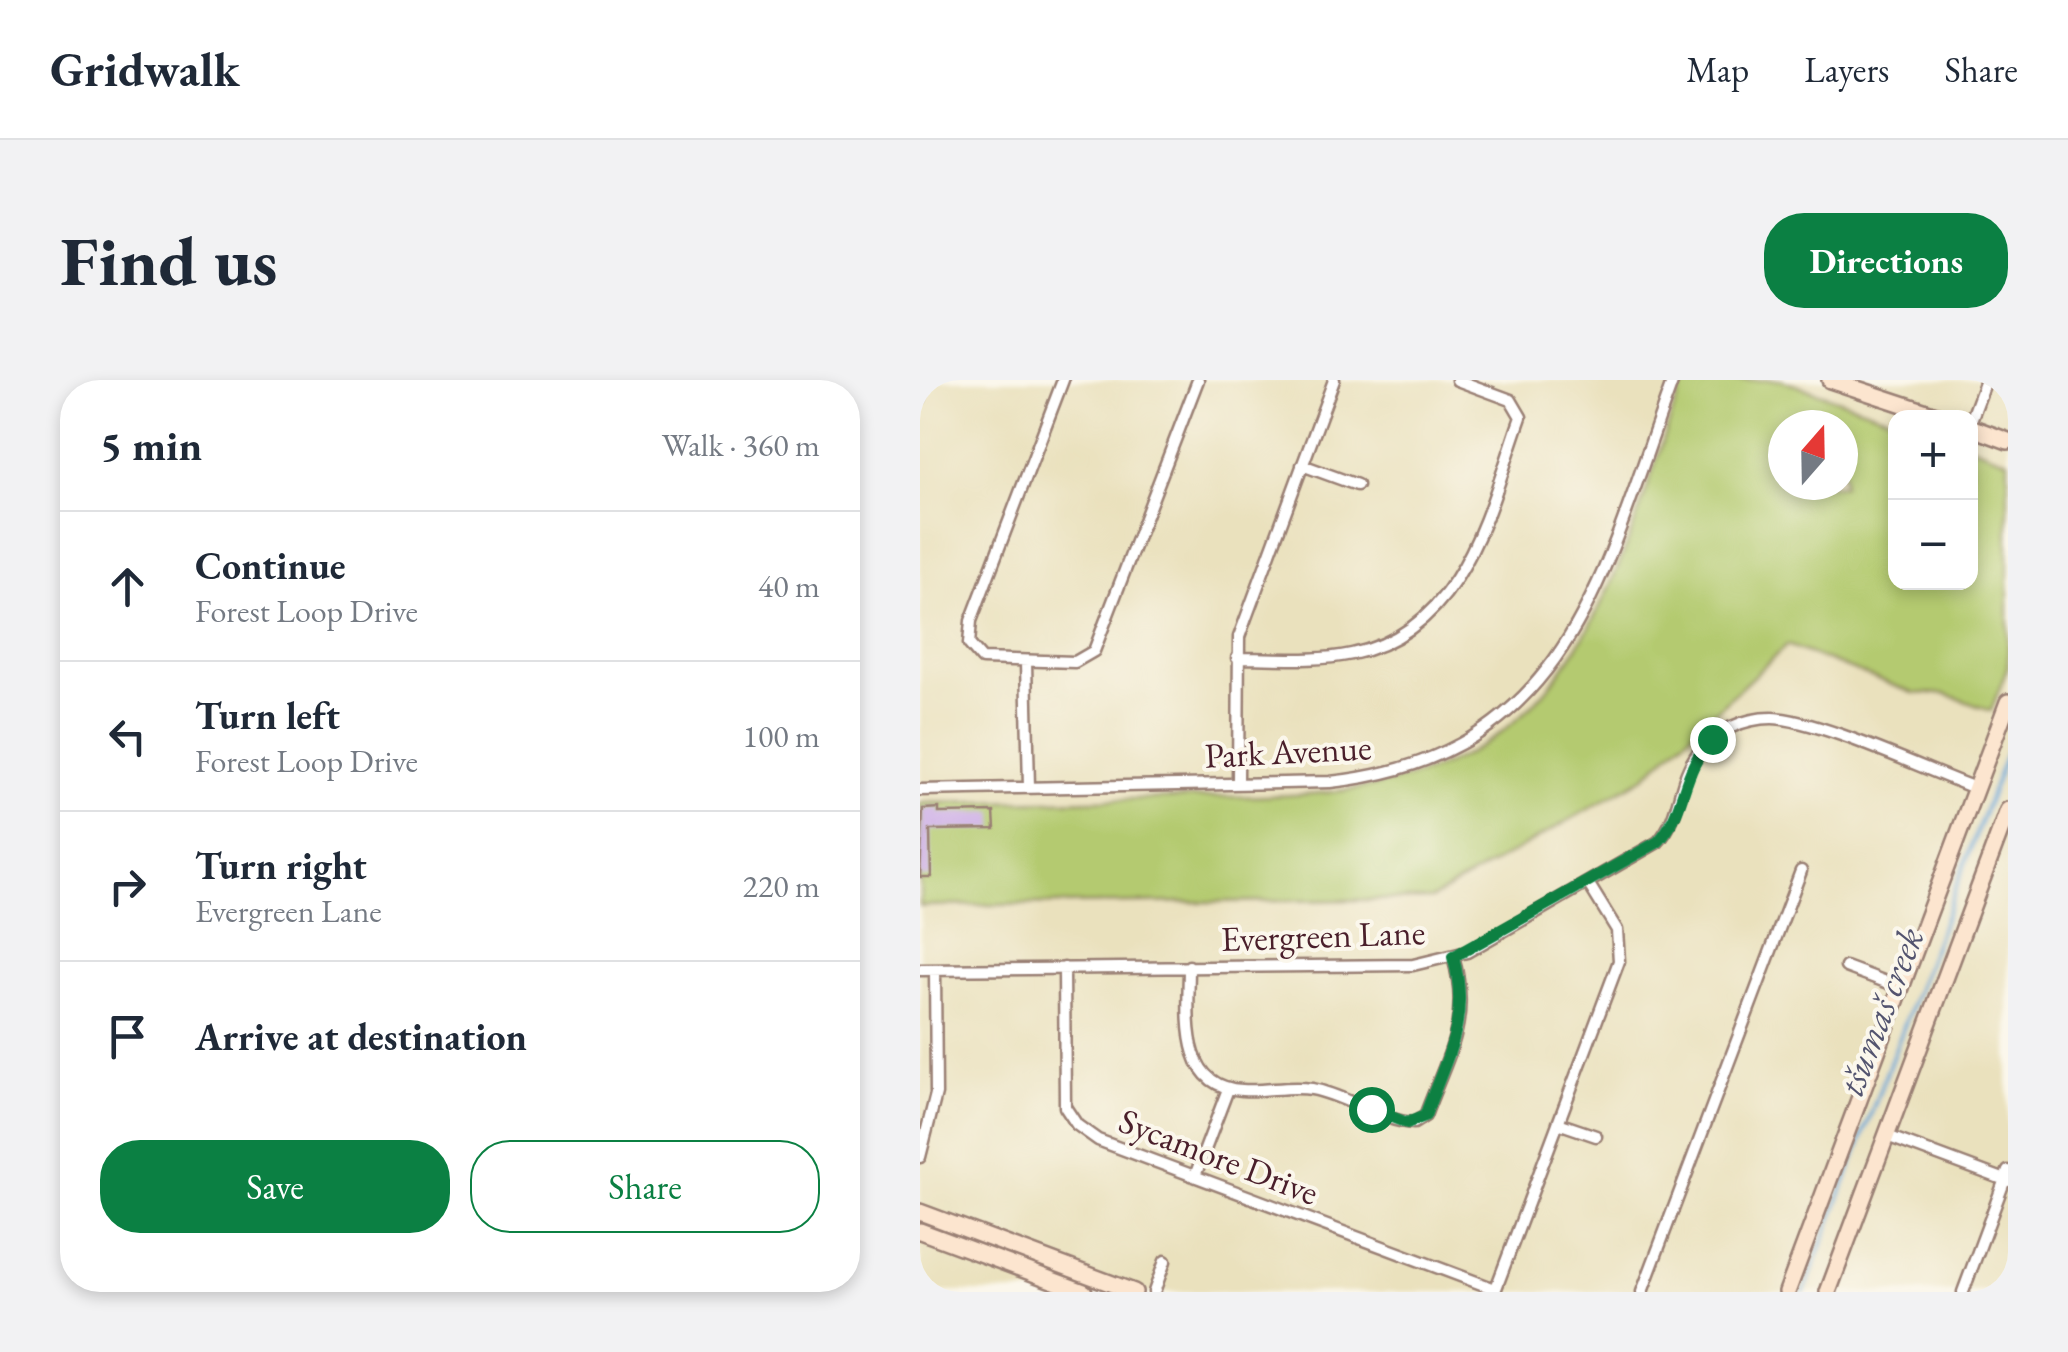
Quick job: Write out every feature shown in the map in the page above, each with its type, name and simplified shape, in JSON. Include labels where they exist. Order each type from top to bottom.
[{"type":"street","points":[[920,399],[927,380]]},
{"type":"street","points":[[1063,380],[969,635],[972,650],[982,658],[1026,663],[1081,661],[1094,651],[1198,380]]},
{"type":"street","points":[[1238,784],[1237,658],[1244,620],[1334,380]]},
{"type":"street","points":[[1237,658],[1323,658],[1377,646],[1420,622],[1452,588],[1474,550],[1520,416],[1512,400],[1457,380]]},
{"type":"street","name":"Park Avenue","points":[[920,790],[1330,782],[1395,772],[1432,760],[1509,712],[1556,662],[1588,608],[1673,380]]},
{"type":"street","points":[[1830,380],[1921,410]]},
{"type":"street","points":[[1975,410],[1986,380]]},
{"type":"street","points":[[1978,428],[2008,441]]},
{"type":"street","points":[[1302,465],[1358,485]]},
{"type":"street","points":[[1026,663],[1029,788]]},
{"type":"street","points":[[1787,1292],[2008,702]]},
{"type":"street","name":"Evergreen Lane","points":[[920,970],[1413,965],[1453,957],[1658,842],[1670,830],[1685,778],[1699,752],[1723,731],[1754,720],[1798,722],[1975,788]]},
{"type":"street","points":[[1828,1292],[2008,810]]},
{"type":"street","points":[[1642,1292],[1802,872]]},
{"type":"street","points":[[1495,1290],[1621,950],[1617,930],[1588,883]]},
{"type":"street","points":[[1189,966],[1192,1055],[1206,1076],[1228,1089],[1307,1088],[1407,1123],[1420,1120],[1461,1019],[1463,998],[1453,957]]},
{"type":"street","points":[[1846,967],[1902,988]]},
{"type":"street","name":"Sycamore Drive","points":[[1064,968],[1065,1108],[1098,1140],[1495,1290]]},
{"type":"street","points":[[920,1157],[936,1094],[935,970]]},
{"type":"street","points":[[1195,1176],[1228,1089]]},
{"type":"street","points":[[1558,1123],[1596,1136]]},
{"type":"street","points":[[1886,1136],[2007,1177],[1963,1292]]},
{"type":"street","points":[[920,1212],[1134,1292]]},
{"type":"street","points":[[920,1232],[1084,1292]]},
{"type":"street","points":[[1154,1292],[1165,1260]]},
{"type":"green space","points":[[1684,380],[1781,380],[1888,417],[1888,590],[1978,590],[1978,449],[2008,460],[2008,666],[1991,711],[1946,694],[1913,693],[1787,645],[1643,778],[1431,899],[920,906],[920,803],[1292,795],[1398,780],[1447,764],[1493,738],[1535,702],[1574,652],[1608,588]]},
{"type":"building","points":[[939,808],[939,813],[994,812],[995,829],[930,830],[931,877],[920,877],[923,809]]},
{"type":"waterway","name":"tšumaš creek","points":[[1804,1292],[2008,749]]},
{"type":"route","points":[[1371,1109],[1407,1123],[1425,1116],[1461,1019],[1463,998],[1453,957],[1658,842],[1670,830],[1677,814],[1690,766],[1712,739]]}]
